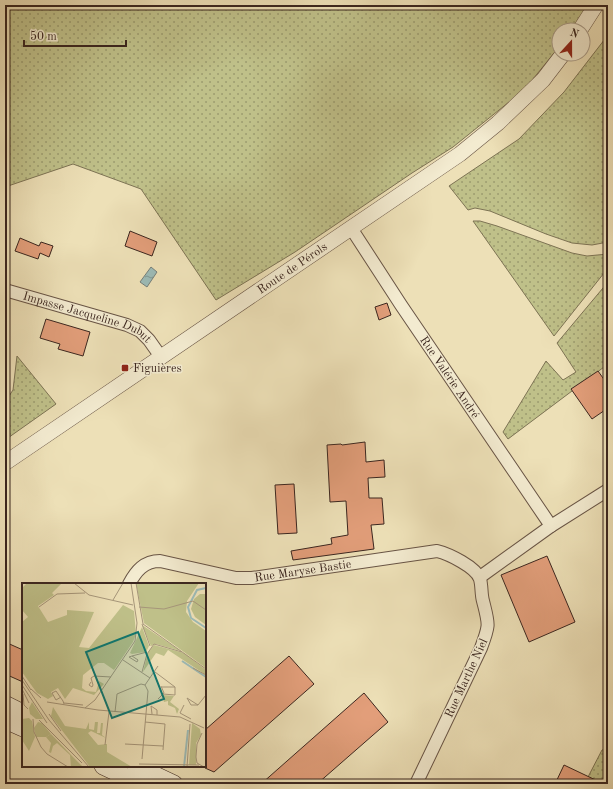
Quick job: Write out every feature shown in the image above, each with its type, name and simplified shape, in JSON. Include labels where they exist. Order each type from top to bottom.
[{"type":"main road","points":[[5,704],[22,712]]},
{"type":"main road","points":[[5,720],[22,728]]},
{"type":"main road","points":[[105,767],[142,784]]},
{"type":"main road","points":[[138,767],[174,784]]},
{"type":"street","points":[[585,22],[596,5]]},
{"type":"street","name":"Route de Pérols","points":[[5,463],[460,154],[498,123],[543,80],[557,62]]},
{"type":"street","name":"Rue Valérie André","points":[[351,228],[551,526]]},
{"type":"street","name":"Impasse Jacqueline Dubut","points":[[5,290],[140,330],[161,357]]},
{"type":"street","points":[[480,577],[551,526],[608,490]]},
{"type":"street","name":"Rue Maryse Bastie","points":[[130,583],[133,576],[141,567],[151,561],[160,560],[236,578],[252,578],[437,551],[447,554],[473,569],[480,577]]},
{"type":"street","name":"Rue Marthe Niel","points":[[416,784],[481,648],[488,630],[488,618],[483,599],[480,577]]},
{"type":"green space","points":[[5,5],[588,5],[577,22],[551,22],[551,57],[524,90],[453,147],[295,252],[216,300],[141,189],[73,164],[5,187]]},
{"type":"green space","points":[[608,35],[608,242],[592,245],[572,243],[490,211],[475,208],[468,210],[449,186],[519,139],[564,92],[587,62],[591,62],[591,57]]},
{"type":"green space","points":[[473,221],[480,221],[497,226],[572,253],[587,256],[608,254],[608,268],[554,336]]},
{"type":"green space","points":[[608,282],[608,364],[508,439],[503,432],[546,361],[563,380],[576,372],[557,343]]},
{"type":"green space","points":[[17,356],[56,404],[5,440],[5,402],[13,390]]},
{"type":"green space","points":[[608,748],[608,784],[604,784],[588,777],[602,750]]},
{"type":"water","points":[[151,267],[157,272],[147,287],[140,282]]},
{"type":"building","points":[[130,231],[157,242],[152,256],[125,246]]},
{"type":"building","points":[[20,238],[39,246],[41,242],[53,246],[49,257],[40,253],[38,259],[15,251]]},
{"type":"building","points":[[387,303],[391,315],[379,320],[375,307]]},
{"type":"building","points":[[46,319],[90,332],[83,356],[58,349],[60,344],[40,338]]},
{"type":"building","points":[[598,371],[608,385],[608,408],[592,419],[571,389]]},
{"type":"building","points":[[365,442],[366,462],[384,460],[385,477],[368,478],[369,498],[382,498],[384,524],[371,525],[374,549],[293,560],[291,551],[332,544],[331,538],[348,535],[346,501],[330,502],[327,445]]},
{"type":"building","points":[[294,484],[297,533],[278,534],[275,485]]},
{"type":"building","points":[[547,556],[575,622],[529,642],[501,575]]},
{"type":"building","points":[[5,642],[22,650],[22,682],[5,674]]},
{"type":"building","points":[[289,656],[314,684],[214,772],[205,768],[206,729]]},
{"type":"building","points":[[364,693],[388,722],[317,784],[261,784]]},
{"type":"building","points":[[564,765],[604,784],[555,784]]},
{"type":"place","name":"Figuières","points":[[125,368]]}]
